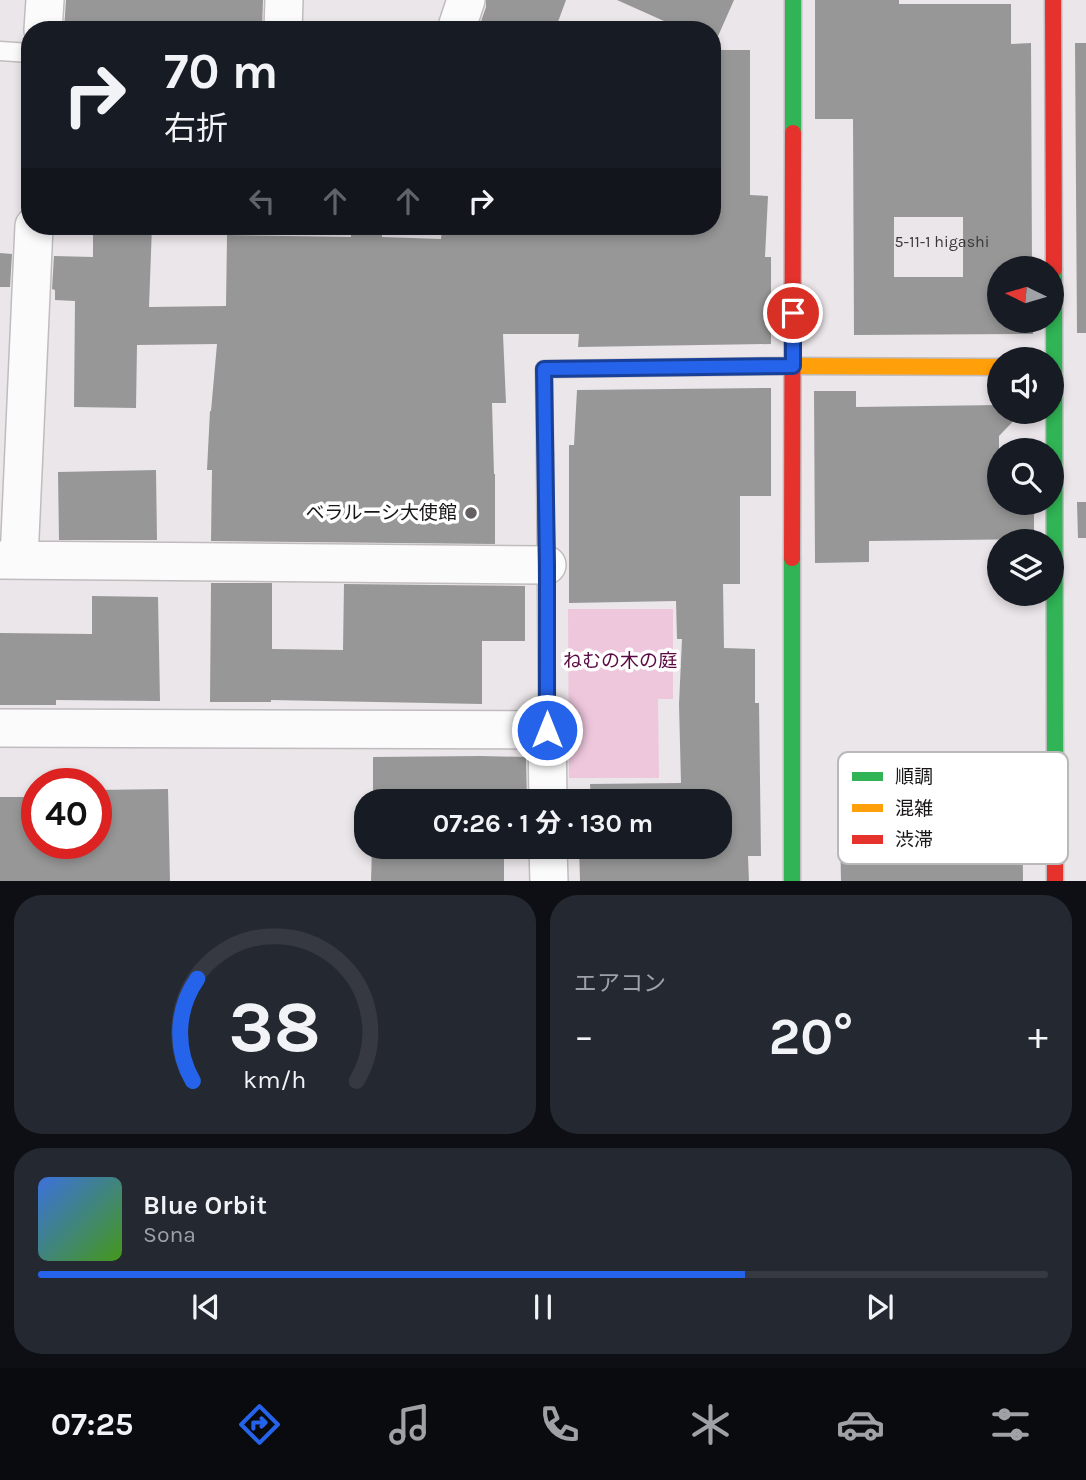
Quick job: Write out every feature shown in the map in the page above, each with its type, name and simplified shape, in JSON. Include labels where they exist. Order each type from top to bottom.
[{"type":"street","points":[[44,21],[45,0]]},
{"type":"street","points":[[283,21],[284,0]]},
{"type":"street","points":[[459,21],[466,0]]},
{"type":"street","points":[[792,881],[793,0]]},
{"type":"street","points":[[1053,0],[1058,347]]},
{"type":"street","points":[[33,235],[10,560],[547,565]]},
{"type":"street","points":[[548,789],[544,369],[987,367]]},
{"type":"street","points":[[1056,752],[1058,424]]},
{"type":"street","points":[[0,727],[547,730]]},
{"type":"street","points":[[548,859],[549,881]]},
{"type":"lane","points":[[0,51],[21,52]]},
{"type":"green space","name":"ねむの木の庭","points":[[568,609],[673,609],[673,699],[658,699],[659,778],[569,778]]},
{"type":"building","points":[[66,0],[263,0],[262,21],[65,21]]},
{"type":"building","points":[[486,0],[566,0],[558,21],[481,21]]},
{"type":"building","points":[[617,0],[734,0],[721,29],[721,21],[664,21]]},
{"type":"building","points":[[815,0],[899,0],[899,4],[1011,4],[1011,44],[1031,43],[1032,256],[987,256],[987,333],[1033,334],[854,335],[853,119],[815,119]],"holes":[[[894,217],[963,217],[963,277],[894,277]]]},
{"type":"building","points":[[1075,43],[1086,43],[1086,333],[1077,333]]},
{"type":"building","points":[[721,50],[750,50],[750,195],[768,196],[765,257],[771,257],[771,344],[578,347],[579,334],[503,334],[506,403],[492,403],[495,544],[211,541],[212,470],[207,470],[217,344],[137,345],[136,408],[74,407],[75,301],[55,300],[55,290],[52,289],[54,256],[93,257],[93,235],[152,235],[149,307],[226,306],[227,235],[382,235],[441,239],[441,235],[721,235]]},
{"type":"building","points":[[0,253],[12,254],[10,287],[0,287]]},
{"type":"building","points":[[771,388],[771,496],[740,496],[740,584],[723,584],[724,648],[755,649],[755,703],[759,703],[761,856],[748,856],[749,881],[580,881],[579,859],[732,859],[732,789],[590,789],[590,784],[681,783],[679,704],[682,639],[677,639],[676,601],[569,603],[569,445],[574,445],[577,390]]},
{"type":"building","points":[[814,391],[856,391],[856,407],[987,405],[987,424],[1011,424],[999,438],[987,438],[987,515],[1034,515],[1034,529],[987,529],[987,540],[869,541],[869,562],[815,563]]},
{"type":"building","points":[[156,470],[157,540],[59,540],[58,472]]},
{"type":"building","points":[[1077,502],[1086,502],[1086,538],[1078,538]]},
{"type":"building","points":[[211,583],[272,583],[272,649],[343,650],[344,584],[525,586],[525,641],[482,641],[482,704],[271,700],[210,702]]},
{"type":"building","points":[[92,596],[158,597],[160,701],[56,700],[56,705],[0,705],[0,633],[92,634]]},
{"type":"building","points":[[373,757],[526,757],[527,789],[373,789]]},
{"type":"building","points":[[168,789],[170,881],[0,881],[0,797],[21,797],[21,859],[112,859],[112,790]]},
{"type":"building","points":[[372,859],[504,859],[504,881],[371,881]]},
{"type":"building","points":[[841,864],[1023,864],[1023,881],[841,881]]},
{"type":"traffic: fast","points":[[793,0],[793,133]]},
{"type":"traffic: fast","points":[[1054,333],[1055,752]]},
{"type":"traffic: fast","points":[[792,558],[792,881]]},
{"type":"traffic: slow","points":[[545,454],[544,369],[987,367]]},
{"type":"traffic: jam","points":[[1053,0],[1054,256]]},
{"type":"traffic: jam","points":[[792,558],[793,133]]},
{"type":"traffic: jam","points":[[545,454],[547,730]]},
{"type":"traffic: jam","points":[[1055,864],[1055,881]]},
{"type":"place","name":"ベラルーシ大使館","points":[[471,513]]},
{"type":"route","points":[[547,730],[544,369],[793,366],[793,313]]}]
